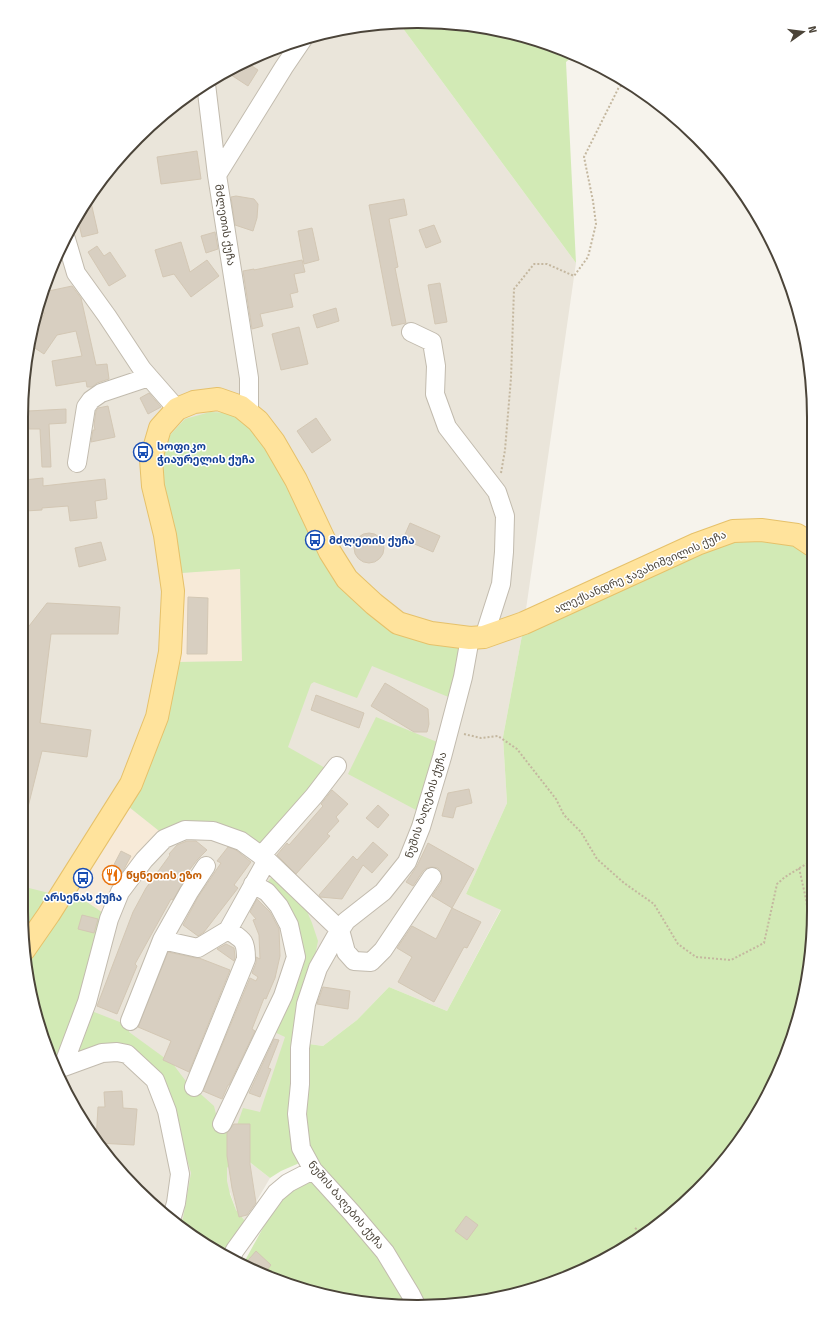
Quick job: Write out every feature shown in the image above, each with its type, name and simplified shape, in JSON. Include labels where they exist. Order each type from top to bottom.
[{"type":"main road","points":[[29,942],[49,914],[131,784],[157,716],[170,652],[173,591],[165,535],[153,486],[150,459],[160,428],[177,409],[194,402],[218,399],[241,407],[249,413],[258,421],[274,442],[296,480],[330,552],[347,578],[374,604],[398,623],[431,632],[477,638]]},
{"type":"main road","name":"ალექსანდრე ჯავახიშვილის ქუჩა","points":[[477,638],[524,623],[697,544],[733,531],[761,530],[807,539]]},
{"type":"street","points":[[217,176],[297,47]]},
{"type":"street","name":"მძლეთის ქუჩა","points":[[207,90],[217,176],[249,378],[249,413]]},
{"type":"street","points":[[68,246],[76,273],[142,369],[177,409]]},
{"type":"street","name":"ნუშის ბაღების ქუჩა","points":[[411,332],[432,342],[436,366],[435,394],[447,427],[497,492],[505,516],[504,552],[500,584],[477,638],[463,677],[432,792],[421,827],[407,862],[383,892],[346,922],[318,968],[306,1004],[300,1048],[300,1084],[297,1114],[301,1148],[313,1170],[385,1252],[413,1300]]},
{"type":"street","points":[[77,463],[86,407],[91,400],[101,393],[149,377]]},
{"type":"street","points":[[162,940],[198,948],[228,930],[253,884],[264,858],[337,766]]},
{"type":"street","points":[[62,1068],[88,1002],[109,920],[120,892],[144,860],[164,839],[185,830],[213,831],[241,840],[264,858],[340,930],[346,952],[354,962],[371,962],[383,950],[432,877]]},
{"type":"street","points":[[130,1021],[162,940],[189,892],[206,866]]},
{"type":"street","points":[[222,1124],[283,996],[296,957],[289,925],[279,906],[266,892],[253,884]]},
{"type":"street","points":[[194,1087],[246,959],[244,942],[228,930]]},
{"type":"street","points":[[62,1068],[102,1053],[117,1052],[127,1054],[154,1080],[167,1111],[180,1174],[173,1214]]},
{"type":"street","points":[[234,1254],[276,1193],[288,1183],[313,1170]]},
{"type":"path","points":[[497,492],[505,450],[511,378],[514,289],[534,264],[547,264],[574,276],[588,257],[596,224],[584,157],[619,87],[621,86]]},
{"type":"path","points":[[449,731],[481,738],[498,736],[517,749],[556,799],[564,815],[581,832],[596,859],[624,883],[654,904],[678,944],[696,957],[731,960],[764,943],[777,884],[807,863]]},
{"type":"path","points":[[799,868],[807,906]]},
{"type":"path","points":[[634,1228],[639,1231]]},
{"type":"shaded area","points":[[403,29],[576,263],[523,630],[503,737],[507,803],[466,894],[501,909],[447,1011],[389,987],[357,1020],[323,1046],[309,1044],[247,1160],[270,1178],[245,1221],[236,1210],[230,1192],[205,1236],[180,1220],[142,1186],[108,1148],[80,1105],[58,1060],[41,1011],[31,961],[28,910],[28,418],[31,367],[41,317],[58,268],[68,245],[80,223],[108,180],[142,142],[180,108],[201,94],[245,68],[268,58],[317,41],[342,35],[367,31]]},
{"type":"shaded area","points":[[240,568],[242,661],[178,662],[184,598],[181,573]]},
{"type":"shaded area","points":[[129,807],[163,834],[106,915],[75,894]]},
{"type":"green space","points":[[403,29],[443,29],[493,35],[518,41],[569,59],[566,62],[576,263]]},
{"type":"green space","points":[[210,412],[232,413],[252,426],[355,600],[460,642],[451,698],[372,666],[357,698],[314,682],[311,684],[288,747],[327,769],[258,846],[242,833],[163,834],[129,807],[178,662],[242,661],[240,569],[181,573],[158,473],[162,452],[170,435],[185,419]]},
{"type":"green space","points":[[733,531],[807,544],[807,910],[804,961],[800,986],[794,1011],[777,1060],[755,1105],[727,1148],[693,1186],[655,1220],[612,1248],[590,1260],[543,1279],[493,1293],[468,1297],[412,1300],[319,1177],[297,1114],[309,1044],[323,1046],[357,1020],[389,987],[447,1011],[501,910],[466,894],[507,803],[503,737],[523,630]]},
{"type":"green space","points":[[376,717],[442,744],[427,793],[407,838],[416,810],[348,774]]},
{"type":"green space","points":[[275,873],[303,902],[318,941],[315,956],[307,972],[300,1000],[304,1161],[281,1171],[270,1178],[238,1153],[227,1168],[227,1181],[236,1210],[245,1221],[230,1252],[182,1221],[191,1173],[167,1088],[148,1061],[132,1046],[121,1043],[109,1045],[74,1057],[89,1010],[130,1026],[129,1032],[173,1064],[185,1080],[214,1106],[217,1118],[236,1128],[243,1108],[260,1112],[285,1037],[270,1030],[298,955],[265,885]]},
{"type":"green space","points":[[28,888],[53,894],[29,928],[28,910]]},
{"type":"green space","points":[[75,894],[106,915],[90,980],[59,1056],[57,1057],[41,1011],[31,959]]},
{"type":"green space","points":[[312,1179],[377,1249],[407,1300],[367,1297],[317,1287],[292,1279],[245,1260],[281,1195]]},
{"type":"building","points":[[251,65],[258,70],[248,86],[232,75]]},
{"type":"building","points":[[197,151],[201,179],[161,184],[157,157]]},
{"type":"building","points":[[236,196],[254,199],[258,204],[257,218],[253,231],[235,225],[231,197]]},
{"type":"building","points":[[404,199],[407,215],[389,219],[398,267],[395,268],[406,323],[392,326],[369,205]]},
{"type":"building","points":[[92,205],[98,233],[82,237],[79,225]]},
{"type":"building","points":[[434,225],[441,242],[426,248],[419,230]]},
{"type":"building","points":[[312,228],[319,260],[304,264],[298,231]]},
{"type":"building","points":[[215,232],[218,249],[206,253],[201,236]]},
{"type":"building","points":[[181,242],[190,272],[207,260],[219,276],[191,297],[174,274],[163,277],[155,250]]},
{"type":"building","points":[[97,246],[104,256],[110,252],[126,276],[109,286],[88,252]]},
{"type":"building","points":[[302,260],[305,272],[294,274],[298,292],[290,294],[293,307],[260,314],[263,326],[252,329],[243,271]]},
{"type":"building","points":[[440,283],[447,322],[435,324],[428,285]]},
{"type":"building","points":[[72,286],[81,298],[96,365],[107,364],[109,379],[97,383],[92,387],[87,387],[86,381],[56,386],[52,361],[82,356],[76,331],[57,335],[44,354],[34,348],[40,320],[45,313],[42,313],[49,291]]},
{"type":"building","points":[[336,308],[339,321],[317,328],[313,315]]},
{"type":"building","points":[[299,327],[308,364],[281,370],[272,334]]},
{"type":"building","points":[[149,393],[161,407],[148,414],[140,398]]},
{"type":"building","points":[[108,406],[115,437],[91,442],[93,430],[95,430],[94,425],[96,411],[98,408]]},
{"type":"building","points":[[66,409],[66,423],[49,424],[51,467],[42,467],[40,429],[29,429],[28,411]]},
{"type":"building","points":[[316,418],[331,440],[312,453],[297,431]]},
{"type":"building","points":[[43,478],[43,486],[105,479],[107,499],[95,501],[97,518],[70,521],[68,506],[28,511],[28,480]]},
{"type":"building","points":[[410,523],[440,536],[433,552],[403,539]]},
{"type":"building","points":[[369,533],[380,537],[384,548],[380,559],[369,563],[358,559],[354,548],[358,537]]},
{"type":"building","points":[[101,542],[106,560],[79,567],[75,548]]},
{"type":"building","points":[[188,597],[208,598],[207,654],[187,654]]},
{"type":"building","points":[[47,603],[120,607],[118,634],[51,634],[40,723],[91,730],[87,757],[42,751],[28,807],[28,627]]},
{"type":"building","points":[[385,683],[428,709],[429,724],[427,732],[414,732],[371,706]]},
{"type":"building","points":[[316,695],[364,713],[359,728],[311,710]]},
{"type":"building","points":[[469,789],[472,803],[456,807],[453,818],[442,816],[448,793]]},
{"type":"building","points":[[332,790],[348,804],[336,817],[339,821],[327,834],[330,836],[296,874],[277,855],[287,843],[289,845],[323,806],[321,804]]},
{"type":"building","points":[[378,805],[389,815],[378,828],[366,818]]},
{"type":"building","points":[[187,841],[196,841],[207,850],[185,876],[186,877],[173,900],[171,899],[135,964],[137,966],[117,1014],[97,1006],[133,912],[146,888],[170,855],[169,854],[177,845]]},
{"type":"building","points":[[373,842],[388,855],[372,873],[363,865],[342,899],[320,897],[319,895],[353,856],[357,860]]},
{"type":"building","points":[[428,843],[474,869],[452,908],[432,896],[441,883],[441,872],[438,868],[427,868],[423,871],[413,886],[406,882],[417,866]]},
{"type":"building","points":[[228,847],[236,850],[251,862],[234,885],[238,888],[204,932],[198,936],[183,925],[198,897],[221,863],[217,861]]},
{"type":"building","points":[[121,851],[131,856],[123,871],[114,882],[106,880]]},
{"type":"building","points":[[257,899],[270,912],[279,929],[280,956],[275,978],[266,999],[264,998],[252,1029],[255,1031],[222,1099],[203,1091],[250,978],[256,981],[258,977],[252,973],[256,963],[256,957],[260,959],[259,935],[253,920],[256,919],[250,912]]},
{"type":"building","points":[[452,908],[481,922],[467,948],[464,947],[434,1002],[398,982],[412,957],[397,948],[412,926],[436,939]]},
{"type":"building","points":[[82,915],[98,919],[94,933],[78,929]]},
{"type":"building","points":[[226,944],[234,948],[234,961],[217,949]]},
{"type":"building","points":[[168,952],[199,958],[230,970],[189,1072],[163,1060],[171,1041],[138,1027]]},
{"type":"building","points":[[323,987],[350,991],[348,1009],[317,1004]]},
{"type":"building","points":[[274,1039],[279,1040],[268,1068],[271,1069],[260,1097],[249,1093]]},
{"type":"building","points":[[122,1091],[123,1108],[137,1109],[134,1145],[105,1143],[97,1131],[98,1107],[105,1107],[104,1092]]},
{"type":"building","points":[[234,1124],[250,1124],[250,1164],[256,1203],[247,1215],[239,1217],[232,1188],[227,1156],[227,1133]]},
{"type":"building","points":[[466,1216],[478,1225],[467,1240],[455,1231]]},
{"type":"building","points":[[256,1251],[271,1265],[267,1270],[247,1261]]},
{"type":"place","name":"სოფიკო ჭიაურელის ქუჩა","points":[[143,452]]},
{"type":"place","name":"მძლეთის ქუჩა","points":[[315,540]]},
{"type":"place","name":"წყნეთის ეზო","points":[[112,875]]},
{"type":"place","name":"არსენას ქუჩა","points":[[83,878]]}]
